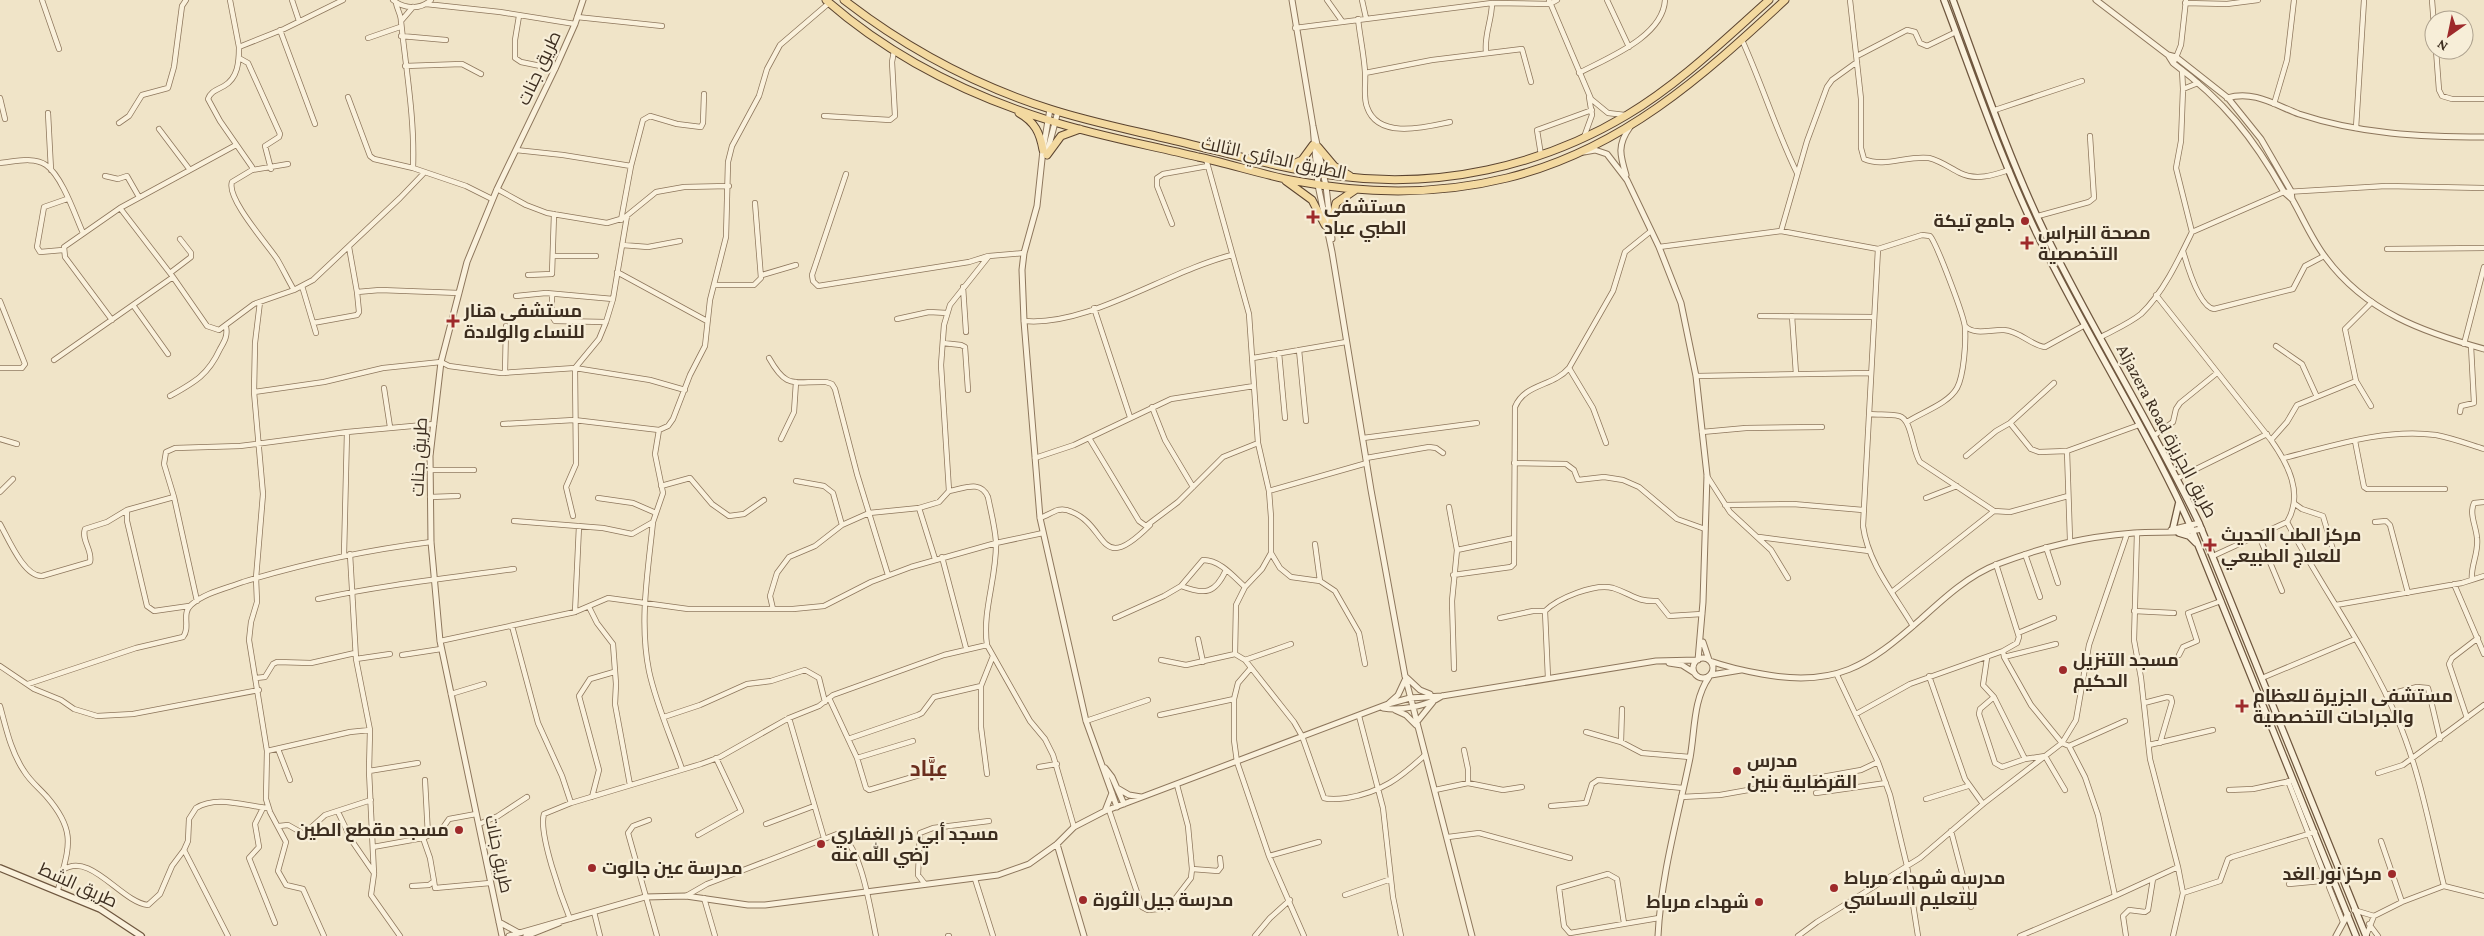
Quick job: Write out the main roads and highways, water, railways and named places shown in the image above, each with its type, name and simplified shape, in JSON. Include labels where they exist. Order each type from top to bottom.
[{"type":"main road","name":"الطريق الدائري الثالث","points":[[844,0],[894,37],[953,70],[1054,110],[1286,167],[1320,174],[1386,180],[1454,176],[1490,170],[1541,155],[1584,138],[1626,116],[1702,61],[1769,0]]},
{"type":"main road","name":"الطريق الدائري الثالث","points":[[828,2],[894,51],[934,74],[1011,107],[1051,121],[1207,162],[1282,178],[1356,190],[1417,190],[1467,187],[1508,178],[1581,153],[1657,110],[1709,70],[1785,0]]},
{"type":"main road","name":"Aljazera Road طريق الجزيزة","points":[[1944,0],[2009,170],[2038,235],[2140,425],[2192,528],[2323,862],[2330,869],[2356,936]]},
{"type":"main road","name":"Aljazera Road طريق الجزيزة","points":[[1953,0],[2038,216],[2178,478],[2199,522],[2366,936]]},
{"type":"main road","points":[[1011,107],[1033,123],[1039,131],[1045,153],[1061,136],[1082,129]]},
{"type":"main road","points":[[1286,167],[1302,160],[1316,146],[1334,166],[1355,178]]},
{"type":"main road","points":[[1282,178],[1312,200],[1328,225],[1336,203],[1356,190]]},
{"type":"main road","points":[[2171,530],[2179,500]]},
{"type":"main road","points":[[2179,533],[2188,536],[2198,546]]},
{"type":"main road","name":"طريق الشط","points":[[0,868],[58,890],[109,914],[141,936]]},
{"type":"place","name":"مستشفى الطبي عباد","points":[[1313,217]]},
{"type":"place","name":"جامع تيكة","points":[[2025,221]]},
{"type":"place","name":"مصحة النبراس التخصصية","points":[[2027,243]]},
{"type":"place","name":"مستشفى هنار للنساء والولادة","points":[[453,321]]},
{"type":"place","name":"مركز الطب الحديث للعلاج الطبيعي","points":[[2210,545]]},
{"type":"place","name":"مسجد التنزيل الحكيم","points":[[2063,670]]},
{"type":"place","name":"مستشفى الجزيرة للعظام والجراحات التخصصية","points":[[2242,706]]},
{"type":"place","name":"مدرس القرضابية بنين","points":[[1737,771]]},
{"type":"place","name":"مسجد مقطع الطين","points":[[459,830]]},
{"type":"place","name":"مسجد أبي ذر الغفاري رضي الله عنه","points":[[821,844]]},
{"type":"place","name":"مدرسة عين جالوت","points":[[592,868]]},
{"type":"place","name":"مركز نور الغد","points":[[2392,874]]},
{"type":"place","name":"مدرسه شهداء مرباط للتعليم الاساسي","points":[[1834,888]]},
{"type":"place","name":"مدرسة جيل الثورة","points":[[1083,900]]},
{"type":"place","name":"شهداء مرباط","points":[[1759,902]]},
{"type":"district","name":"عِبَّاد","points":[[929,768]]}]
